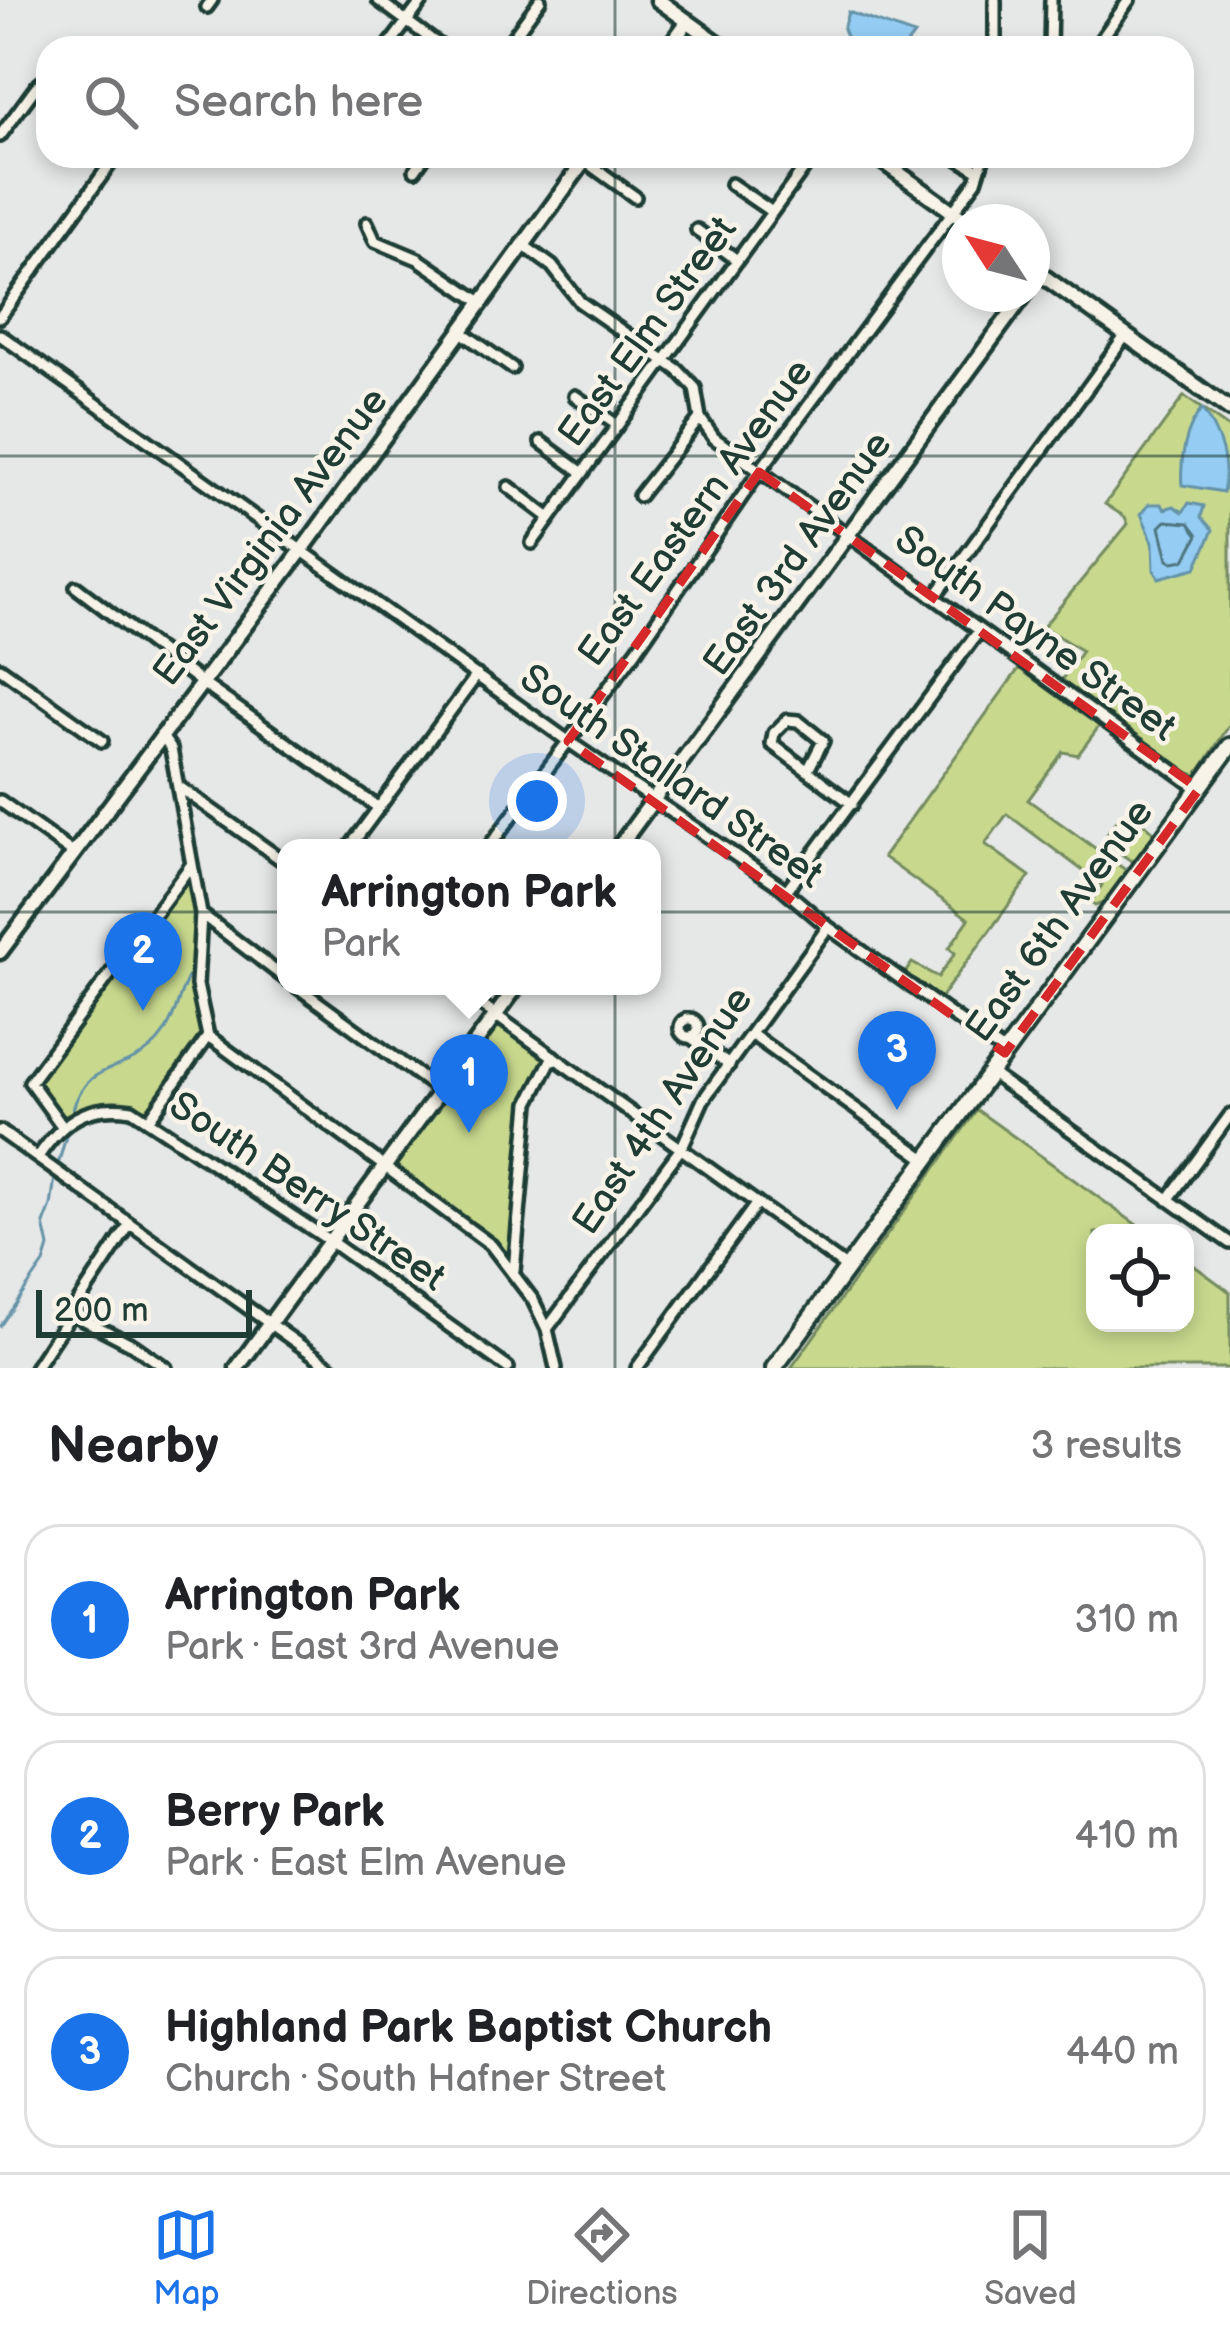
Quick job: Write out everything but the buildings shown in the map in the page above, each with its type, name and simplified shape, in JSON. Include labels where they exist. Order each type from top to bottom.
[{"type":"main road","name":"East 6th Avenue","points":[[774,1368],[1230,746]]},
{"type":"street","points":[[378,0],[427,36]]},
{"type":"street","points":[[396,36],[423,0]]},
{"type":"street","points":[[514,36],[540,0]]},
{"type":"street","points":[[658,0],[708,36]]},
{"type":"street","points":[[994,36],[995,0]]},
{"type":"street","points":[[1051,0],[1051,36]]},
{"type":"street","points":[[1104,36],[1130,0]]},
{"type":"street","points":[[677,36],[688,22]]},
{"type":"street","points":[[0,136],[36,86]]},
{"type":"street","points":[[0,317],[107,168]]},
{"type":"street","name":"East Virginia Avenue","points":[[0,952],[302,550],[579,168]]},
{"type":"street","points":[[599,168],[635,197]]},
{"type":"street","name":"East Elm Street","points":[[532,543],[804,168]]},
{"type":"street","points":[[892,168],[942,204]]},
{"type":"street","points":[[974,168],[979,171]]},
{"type":"street","name":"East Eastern Avenue","points":[[958,204],[980,168]]},
{"type":"street","points":[[731,184],[772,212]]},
{"type":"street","points":[[367,224],[375,242],[418,259],[481,302]]},
{"type":"street","name":"East Eastern Avenue","points":[[495,839],[942,227]]},
{"type":"street","points":[[697,230],[737,260]]},
{"type":"street","name":"South Payne Street","points":[[523,245],[552,266],[580,302],[695,388],[700,418],[714,438],[1199,789]]},
{"type":"street","points":[[1050,285],[1230,410]]},
{"type":"street","name":"East 3rd Avenue","points":[[624,839],[1012,312]]},
{"type":"street","points":[[460,331],[512,368]]},
{"type":"street","name":"South Stallard Street","points":[[0,335],[786,891],[828,927],[1005,1053]]},
{"type":"street","points":[[935,597],[1126,335]]},
{"type":"street","points":[[575,396],[617,425]]},
{"type":"street","points":[[639,496],[700,418]]},
{"type":"street","points":[[542,442],[583,472]]},
{"type":"street","points":[[509,487],[550,518]]},
{"type":"street","points":[[76,587],[379,808]]},
{"type":"street","points":[[786,891],[979,631]]},
{"type":"street","points":[[0,668],[103,741]]},
{"type":"street","points":[[356,839],[477,674]]},
{"type":"street","points":[[808,770],[823,747],[820,736],[798,721],[787,720],[771,741],[808,770],[852,804]]},
{"type":"street","points":[[161,735],[171,749],[201,914],[197,985],[208,1036],[491,1245],[514,1271],[547,1329],[556,1368]]},
{"type":"street","points":[[178,786],[277,857]]},
{"type":"street","points":[[0,801],[73,853]]},
{"type":"street","points":[[38,1157],[62,1126],[30,1082],[191,865]]},
{"type":"street","points":[[201,914],[277,972]]},
{"type":"street","name":"East 4th Avenue","points":[[547,1329],[682,1147],[703,1100],[828,927]]},
{"type":"street","points":[[308,995],[440,1091]]},
{"type":"street","points":[[468,995],[848,1268]]},
{"type":"street","points":[[237,1368],[510,995]]},
{"type":"street","points":[[751,1034],[927,1160]]},
{"type":"street","points":[[150,1118],[208,1036]]},
{"type":"street","points":[[692,1038],[729,1065]]},
{"type":"street","points":[[514,1271],[529,1103],[554,1056]]},
{"type":"street","points":[[990,1073],[1230,1243]]},
{"type":"street","name":"South Berry Street","points":[[62,1126],[95,1108],[132,1109],[150,1118],[508,1368]]},
{"type":"street","points":[[1168,1200],[1230,1115]]},
{"type":"street","points":[[0,1131],[332,1368]]},
{"type":"street","points":[[637,1368],[758,1203]]},
{"type":"street","points":[[35,1368],[130,1224]]},
{"type":"street","points":[[71,1312],[166,1368]]},
{"type":"highlighted area","points":[[759,472],[1199,789],[1005,1053],[568,741]]},
{"type":"green space","points":[[1184,396],[1230,429],[1230,724],[1197,775],[1183,771],[1060,682],[1082,651],[1043,627],[1128,524],[1105,504]]},
{"type":"green space","points":[[1020,667],[1100,725],[1078,755],[1063,752],[1028,800],[1127,871],[1103,903],[1095,906],[1091,902],[1102,885],[1007,814],[985,844],[1030,876],[938,1001],[905,973],[912,963],[938,977],[955,953],[949,948],[969,919],[883,857]]},
{"type":"green space","points":[[1129,810],[1155,833],[1133,862],[1107,838]]},
{"type":"green space","points":[[192,869],[198,913],[195,987],[204,1035],[149,1111],[127,1103],[105,1103],[61,1117],[35,1085]]},
{"type":"green space","points":[[497,1022],[544,1054],[546,1062],[525,1103],[510,1256],[393,1170]]},
{"type":"green space","points":[[977,1110],[1135,1224],[1086,1224],[1086,1332],[1194,1332],[1194,1266],[1230,1292],[1230,1368],[791,1368]]},
{"type":"water","points":[[848,12],[914,35],[846,36]]},
{"type":"water","points":[[1202,409],[1222,449],[1223,492],[1182,485],[1185,445]]},
{"type":"water","points":[[1189,503],[1204,506],[1201,517],[1213,530],[1196,568],[1159,578],[1154,570],[1153,542],[1141,514],[1149,504],[1165,509],[1174,506],[1183,512]]},
{"type":"waterway","points":[[72,1112],[96,1075],[131,1061],[155,1044],[171,1020],[188,977]]},
{"type":"waterway","points":[[58,1165],[68,1129]]},
{"type":"waterway","points":[[0,1326],[44,1263],[49,1247],[44,1224],[55,1177]]},
{"type":"place","name":"Berry Park","points":[[143,1011]]},
{"type":"place","name":"Highland Park Baptist Church","points":[[897,1110]]},
{"type":"place","name":"Arrington Park","points":[[469,1133]]}]
